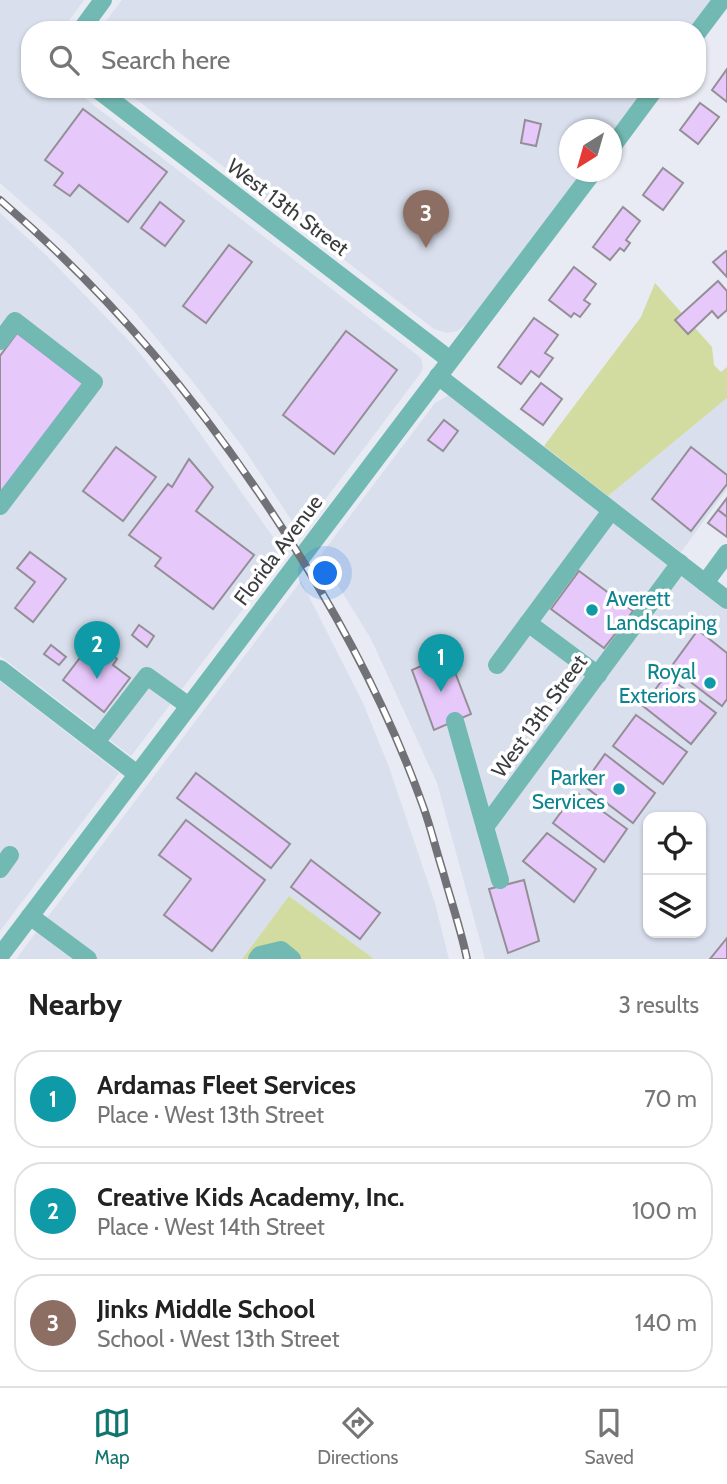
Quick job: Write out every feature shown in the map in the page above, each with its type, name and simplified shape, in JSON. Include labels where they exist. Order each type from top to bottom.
[{"type":"street","points":[[87,21],[103,0]]},
{"type":"street","points":[[706,21],[722,0]]},
{"type":"street","name":"West 13th Street","points":[[109,98],[450,360]]},
{"type":"street","points":[[622,132],[648,98]]},
{"type":"street","name":"Florida Avenue","points":[[0,956],[585,182]]},
{"type":"street","points":[[0,341],[15,321],[94,382],[0,506]]},
{"type":"street","points":[[438,376],[727,600]]},
{"type":"street","points":[[497,665],[611,510]]},
{"type":"street","points":[[705,583],[724,561]]},
{"type":"street","name":"West 13th Street","points":[[485,827],[680,563]]},
{"type":"street","points":[[528,624],[598,675]]},
{"type":"street","points":[[0,669],[137,774]]},
{"type":"street","points":[[96,742],[147,676],[188,706]]},
{"type":"street","name":"West 13th Street","points":[[455,721],[500,880]]},
{"type":"street","points":[[30,916],[88,959]]},
{"type":"street","points":[[257,959],[260,955],[281,950],[292,959]]},
{"type":"shaded area","points":[[0,0],[84,0],[69,21],[21,21],[21,98],[85,98],[421,358],[423,368],[300,533],[242,446],[132,309],[70,245],[0,183]]},
{"type":"shaded area","points":[[122,0],[712,0],[696,21],[106,21]]},
{"type":"shaded area","points":[[135,98],[637,98],[622,119],[559,119],[559,182],[574,182],[466,325],[447,333],[434,329]]},
{"type":"shaded area","points":[[0,213],[45,254],[133,345],[168,388],[285,554],[131,756],[0,656]]},
{"type":"shaded area","points":[[449,395],[727,610],[727,959],[485,959],[437,783],[371,639],[320,556],[435,403]]},
{"type":"shaded area","points":[[727,398],[727,489],[681,552],[608,496]]},
{"type":"shaded area","points":[[301,581],[363,703],[389,767],[435,903],[449,959],[374,959],[289,896],[242,959],[16,959]]},
{"type":"shaded area","points":[[0,681],[119,773],[0,931]]},
{"type":"green space","points":[[655,283],[712,347],[714,365],[721,372],[727,367],[727,398],[608,496],[544,446],[641,317]]},
{"type":"green space","points":[[289,896],[374,959],[242,959]]},
{"type":"building","points":[[727,69],[727,102],[712,90]]},
{"type":"building","points":[[700,103],[719,117],[698,144],[680,130]]},
{"type":"building","points":[[83,109],[167,172],[128,222],[79,185],[70,196],[54,185],[63,173],[45,160]]},
{"type":"building","points":[[525,120],[541,124],[536,146],[521,143]]},
{"type":"building","points":[[663,168],[683,183],[663,210],[643,195]]},
{"type":"building","points":[[160,202],[184,221],[165,246],[141,228]]},
{"type":"building","points":[[623,207],[640,221],[626,240],[630,243],[624,251],[620,248],[610,260],[593,247]]},
{"type":"building","points":[[229,245],[252,262],[206,323],[183,306]]},
{"type":"building","points":[[727,252],[727,277],[713,262]]},
{"type":"building","points":[[574,267],[596,284],[584,300],[590,304],[580,317],[574,313],[571,317],[549,300]]},
{"type":"building","points":[[718,281],[727,291],[727,310],[718,318],[712,311],[688,334],[675,320]]},
{"type":"building","points":[[534,318],[558,335],[545,353],[553,358],[539,377],[531,371],[521,384],[498,367]]},
{"type":"building","points":[[346,331],[397,370],[334,454],[283,415]]},
{"type":"building","points":[[17,333],[84,384],[0,496],[0,356]]},
{"type":"building","points":[[541,383],[562,399],[543,425],[521,409]]},
{"type":"building","points":[[444,420],[458,431],[443,451],[428,440]]},
{"type":"building","points":[[116,447],[156,477],[123,521],[83,491]]},
{"type":"building","points":[[691,447],[727,475],[727,484],[691,531],[652,499]]},
{"type":"building","points":[[189,459],[213,487],[196,511],[254,555],[213,609],[155,566],[161,558],[129,535],[168,484],[172,487]]},
{"type":"building","points":[[727,498],[727,517],[718,510]]},
{"type":"building","points":[[718,510],[727,517],[727,537],[708,523]]},
{"type":"building","points":[[30,552],[66,579],[33,622],[15,608],[35,582],[17,568]]},
{"type":"building","name":"Averett Landscaping","points":[[579,571],[633,611],[604,648],[551,609]]},
{"type":"building","points":[[139,625],[154,636],[147,647],[132,635]]},
{"type":"building","name":"Royal Exteriors","points":[[698,630],[727,653],[727,699],[722,706],[671,667]]},
{"type":"building","points":[[51,645],[66,657],[59,665],[44,654]]},
{"type":"building","points":[[89,646],[104,658],[109,652],[117,659],[113,665],[130,678],[104,712],[63,680]]},
{"type":"building","points":[[448,654],[471,714],[434,730],[412,670]]},
{"type":"building","points":[[666,675],[716,713],[691,744],[643,706]]},
{"type":"building","points":[[636,715],[687,752],[663,784],[613,746]]},
{"type":"building","name":"Parker Services","points":[[605,754],[655,793],[633,823],[583,785]]},
{"type":"building","points":[[196,773],[290,844],[271,868],[177,798]]},
{"type":"building","points":[[576,792],[627,829],[604,862],[553,823]]},
{"type":"building","points":[[186,820],[265,880],[212,951],[164,915],[191,879],[159,855]]},
{"type":"building","points":[[547,833],[596,869],[574,902],[523,861]]},
{"type":"building","points":[[311,860],[380,913],[360,939],[291,887]]},
{"type":"building","points":[[524,880],[539,941],[508,953],[489,889]]},
{"type":"building","points":[[727,938],[727,959],[710,959]]},
{"type":"railway","points":[[0,200],[80,274],[153,354],[252,482],[303,561],[361,663],[409,770],[429,822],[467,959]]},
{"type":"place","name":"Jinks Middle School","points":[[426,248]]},
{"type":"place","name":"Averett Landscaping","points":[[592,610]]},
{"type":"place","name":"Creative Kids Academy, Inc.","points":[[97,679]]},
{"type":"place","name":"Royal Exteriors","points":[[710,683]]},
{"type":"place","name":"Ardamas Fleet Services","points":[[441,692]]},
{"type":"place","name":"Parker Services","points":[[619,789]]}]
